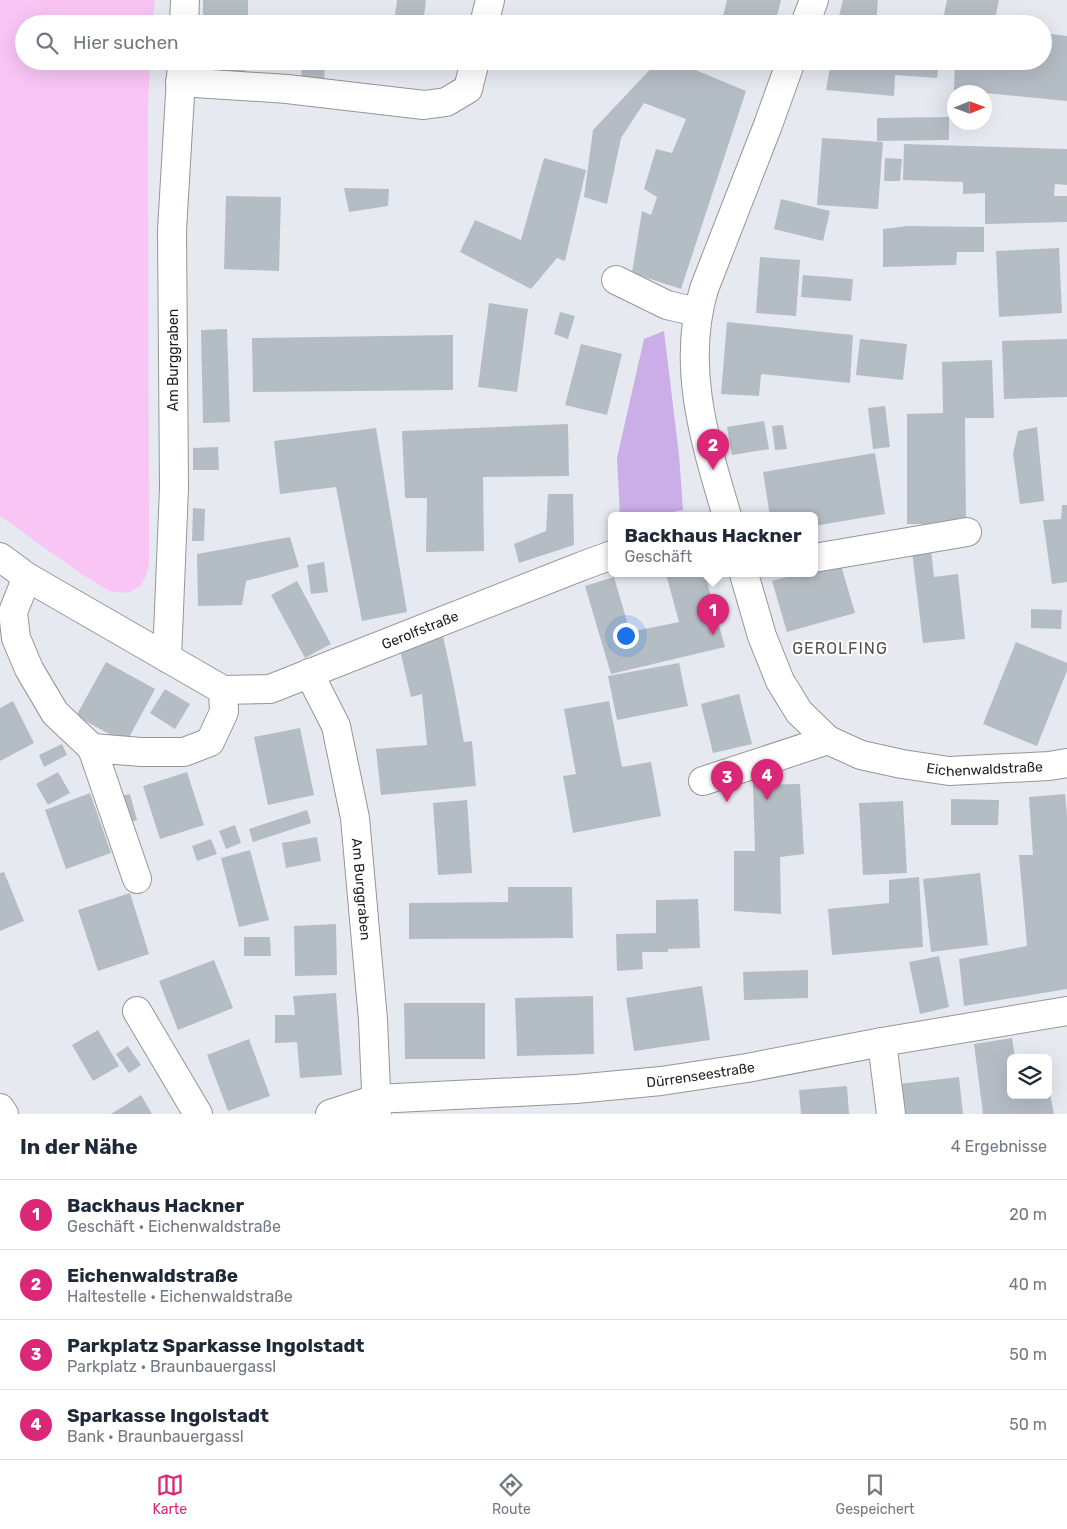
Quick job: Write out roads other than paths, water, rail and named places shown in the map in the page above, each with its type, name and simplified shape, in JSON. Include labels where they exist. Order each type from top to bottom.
[{"type":"street","points":[[184,15],[185,0]]},
{"type":"street","points":[[486,15],[490,0]]},
{"type":"street","points":[[808,15],[814,0]]},
{"type":"street","points":[[181,72],[287,89],[424,105],[446,102],[468,89],[473,70]]},
{"type":"street","points":[[724,512],[701,421],[695,366],[694,338],[697,312],[707,280],[789,70]]},
{"type":"street","name":"Am Burggraben","points":[[168,658],[174,488],[172,230],[181,72]]},
{"type":"street","points":[[616,280],[667,305],[697,312]]},
{"type":"street","points":[[818,557],[967,532]]},
{"type":"street","name":"Gerolfstraße","points":[[223,690],[270,689],[608,556]]},
{"type":"street","points":[[0,557],[27,577],[223,690],[224,712],[210,742],[184,752],[141,752],[92,748]]},
{"type":"street","points":[[27,577],[12,612],[16,638],[29,669],[55,713],[92,748],[137,879]]},
{"type":"street","name":"Eichenwaldstraße","points":[[745,577],[762,636],[780,681],[799,712],[828,740],[861,755],[902,764],[949,770],[1067,763]]},
{"type":"street","name":"Am Burggraben","points":[[309,673],[336,726],[355,818],[374,1020],[377,1107]]},
{"type":"street","points":[[703,781],[828,740]]},
{"type":"street","points":[[137,1011],[198,1114]]},
{"type":"street","name":"Dürrenseestraße","points":[[330,1114],[377,1107],[661,1081],[747,1068],[882,1042],[1067,1011]]},
{"type":"street","points":[[882,1042],[891,1114]]},
{"type":"street","points":[[0,1108],[4,1114]]},
{"type":"place","name":"Eichenwaldstraße","points":[[713,470]]},
{"type":"place","name":"Backhaus Hackner","points":[[713,635]]},
{"type":"place","name":"Sparkasse Ingolstadt","points":[[767,800]]},
{"type":"place","name":"Parkplatz Sparkasse Ingolstadt","points":[[727,802]]},
{"type":"district","name":"GEROLFING","points":[[840,648]]}]
